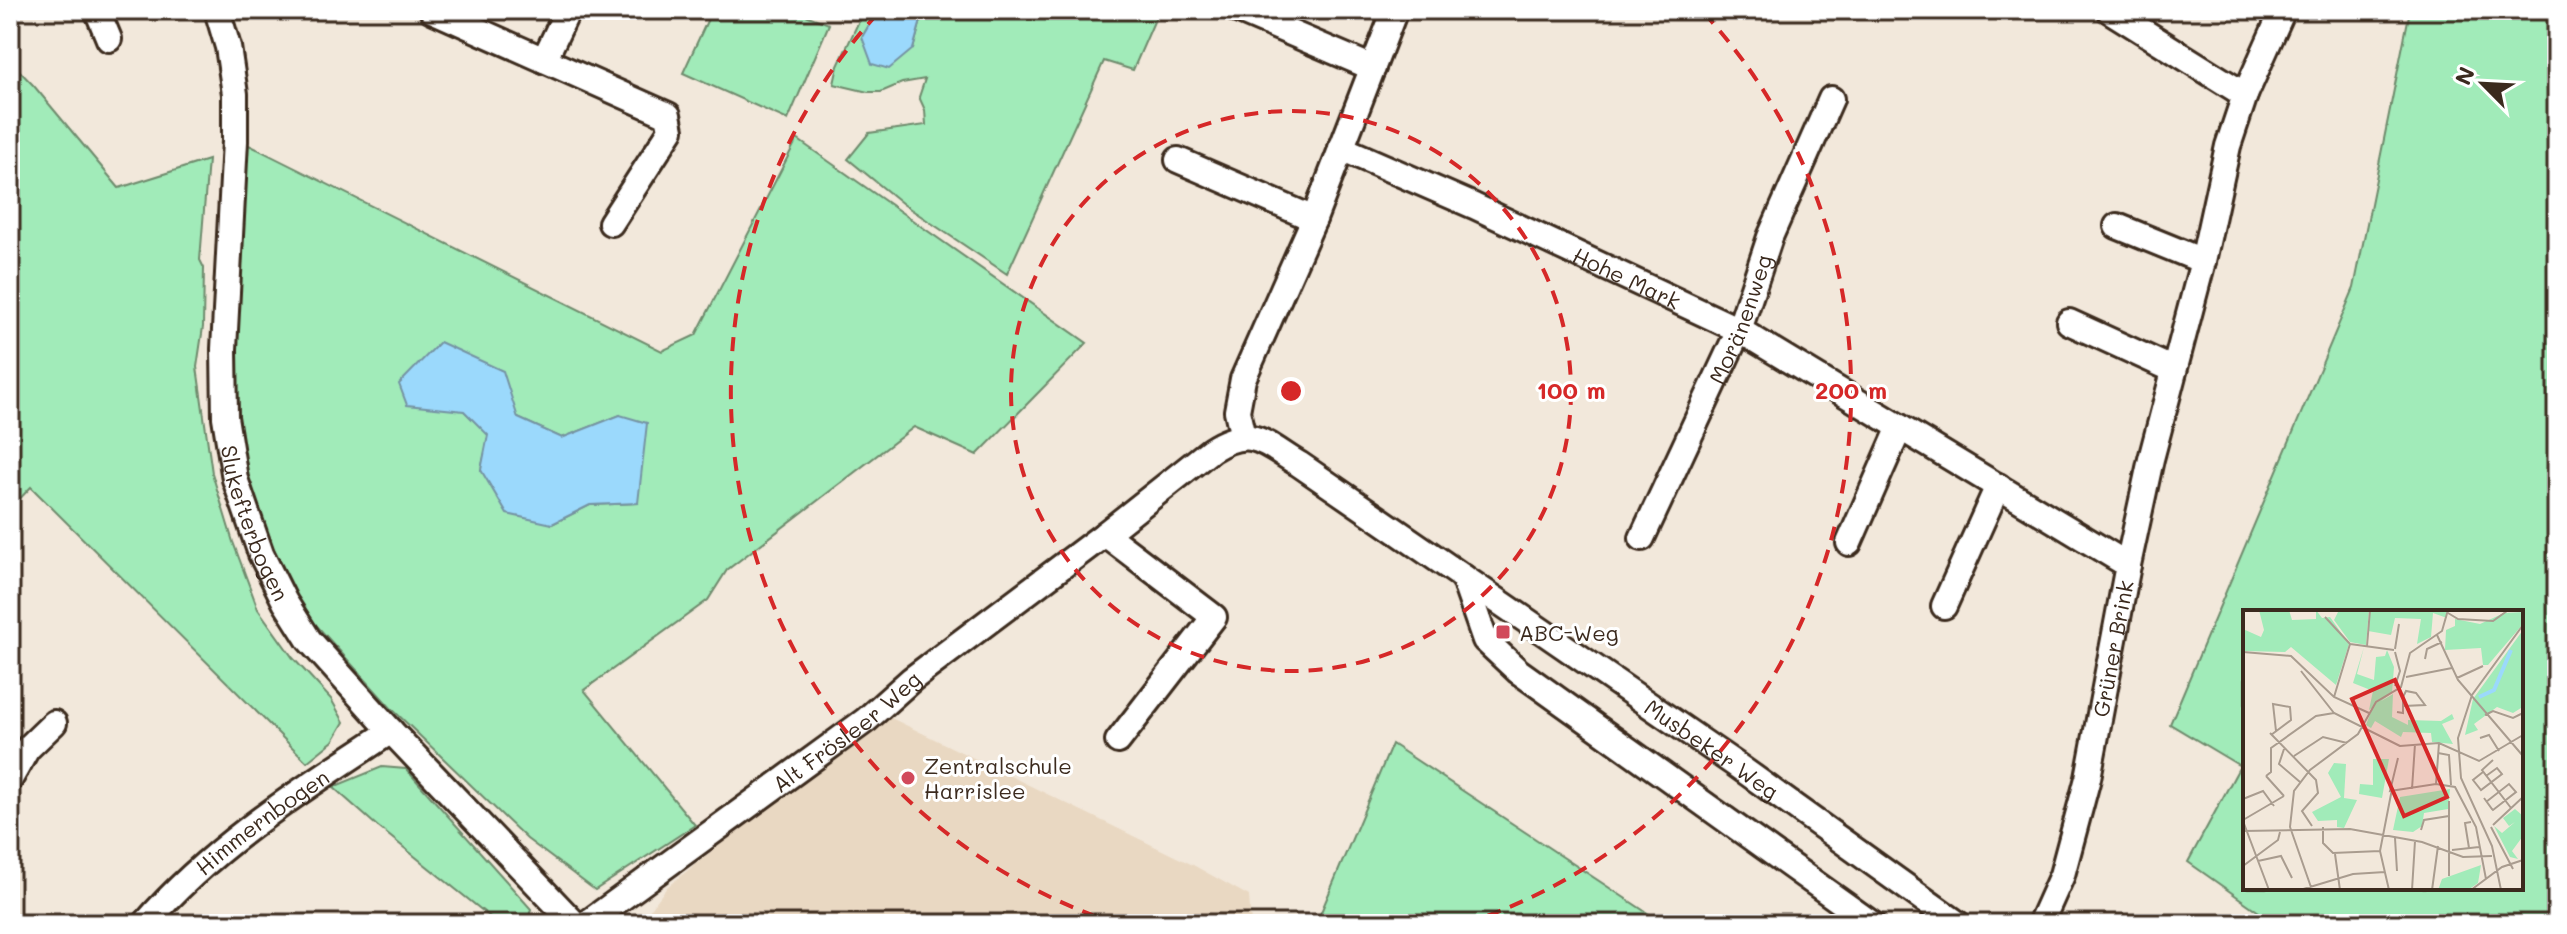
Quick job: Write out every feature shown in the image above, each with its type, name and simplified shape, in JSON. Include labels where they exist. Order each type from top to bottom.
[{"type":"street","points":[[97,10],[109,39]]},
{"type":"street","name":"Slukefterbogen","points":[[217,10],[228,47],[235,94],[224,349],[225,417],[235,479],[261,554],[285,602],[309,640],[575,924]]},
{"type":"street","points":[[432,10],[668,115],[671,130],[611,223]]},
{"type":"street","points":[[544,60],[568,10]]},
{"type":"street","points":[[1237,10],[1373,68]]},
{"type":"street","points":[[1243,437],[1237,411],[1243,379],[1314,219],[1395,10]]},
{"type":"street","points":[[2109,10],[2245,95]]},
{"type":"street","name":"Grüner Brink","points":[[2040,924],[2062,875],[2088,778],[2151,459],[2203,261],[2228,146],[2245,95],[2283,10]]},
{"type":"street","name":"Moränenweg","points":[[1642,538],[1739,330],[1770,237],[1831,99]]},
{"type":"street","name":"Hohe Mark","points":[[1341,148],[1472,205],[1739,330],[2128,565]]},
{"type":"street","points":[[1178,160],[1314,219]]},
{"type":"street","points":[[2117,226],[2203,261]]},
{"type":"street","points":[[2069,322],[2174,370]]},
{"type":"street","points":[[1849,543],[1900,427]]},
{"type":"street","name":"Alt Frösleer Weg","points":[[586,924],[866,720],[912,679],[1211,450],[1228,439],[1243,437]]},
{"type":"street","name":"Musbeker Weg","points":[[1243,437],[1257,438],[1299,464],[1735,764],[1958,924]]},
{"type":"street","points":[[1944,606],[1998,486]]},
{"type":"street","points":[[1105,534],[1214,617],[1118,741]]},
{"type":"street","points":[[1463,577],[1485,640],[1518,671],[1872,924]]},
{"type":"street","points":[[10,779],[27,749],[54,723]]},
{"type":"street","name":"Himmernbogen","points":[[145,924],[209,859],[256,821],[391,731]]},
{"type":"shaded area","name":"Zentralschule Harrislee","points":[[883,714],[1193,865],[1249,896],[1251,924],[642,924],[667,887]]},
{"type":"green space","points":[[712,10],[793,10],[829,24],[788,120],[683,73]]},
{"type":"green space","points":[[864,10],[878,10],[862,37],[913,49],[924,10],[1159,10],[1133,70],[1104,61],[1007,274],[903,204],[848,159],[869,133],[926,125],[925,110],[919,97],[925,79],[902,83],[881,92],[834,84],[838,66]]},
{"type":"green space","points":[[2410,10],[2557,10],[2557,924],[2276,924],[2188,862],[2240,766],[2170,724],[2354,288]]},
{"type":"green space","points":[[10,61],[119,188],[208,160],[200,260],[204,268],[203,327],[197,367],[212,473],[258,609],[293,658],[331,699],[344,722],[333,741],[307,762],[31,487],[10,509]]},
{"type":"green space","points":[[797,139],[1087,343],[977,455],[914,427],[727,570],[708,600],[584,690],[695,825],[595,890],[527,839],[391,708],[299,606],[243,478],[230,349],[245,143],[662,351],[696,335]],"holes":[[[464,411],[518,418],[562,438],[620,415],[638,503],[590,505],[552,524],[481,470],[489,435]]]},
{"type":"green space","points":[[1392,744],[1664,924],[1316,924]]},
{"type":"green space","points":[[382,767],[406,769],[531,909],[527,924],[499,924],[333,787]]},
{"type":"water","points":[[878,10],[924,10],[913,49],[889,69],[872,64],[862,37]]},
{"type":"water","points":[[440,342],[503,371],[518,418],[562,438],[620,415],[647,423],[638,503],[590,505],[552,524],[507,514],[481,470],[488,435],[464,411],[407,405],[399,384]]},
{"type":"place","name":"ABC-Weg","points":[[1503,632]]},
{"type":"place","name":"Zentralschule Harrislee","points":[[908,778]]}]
